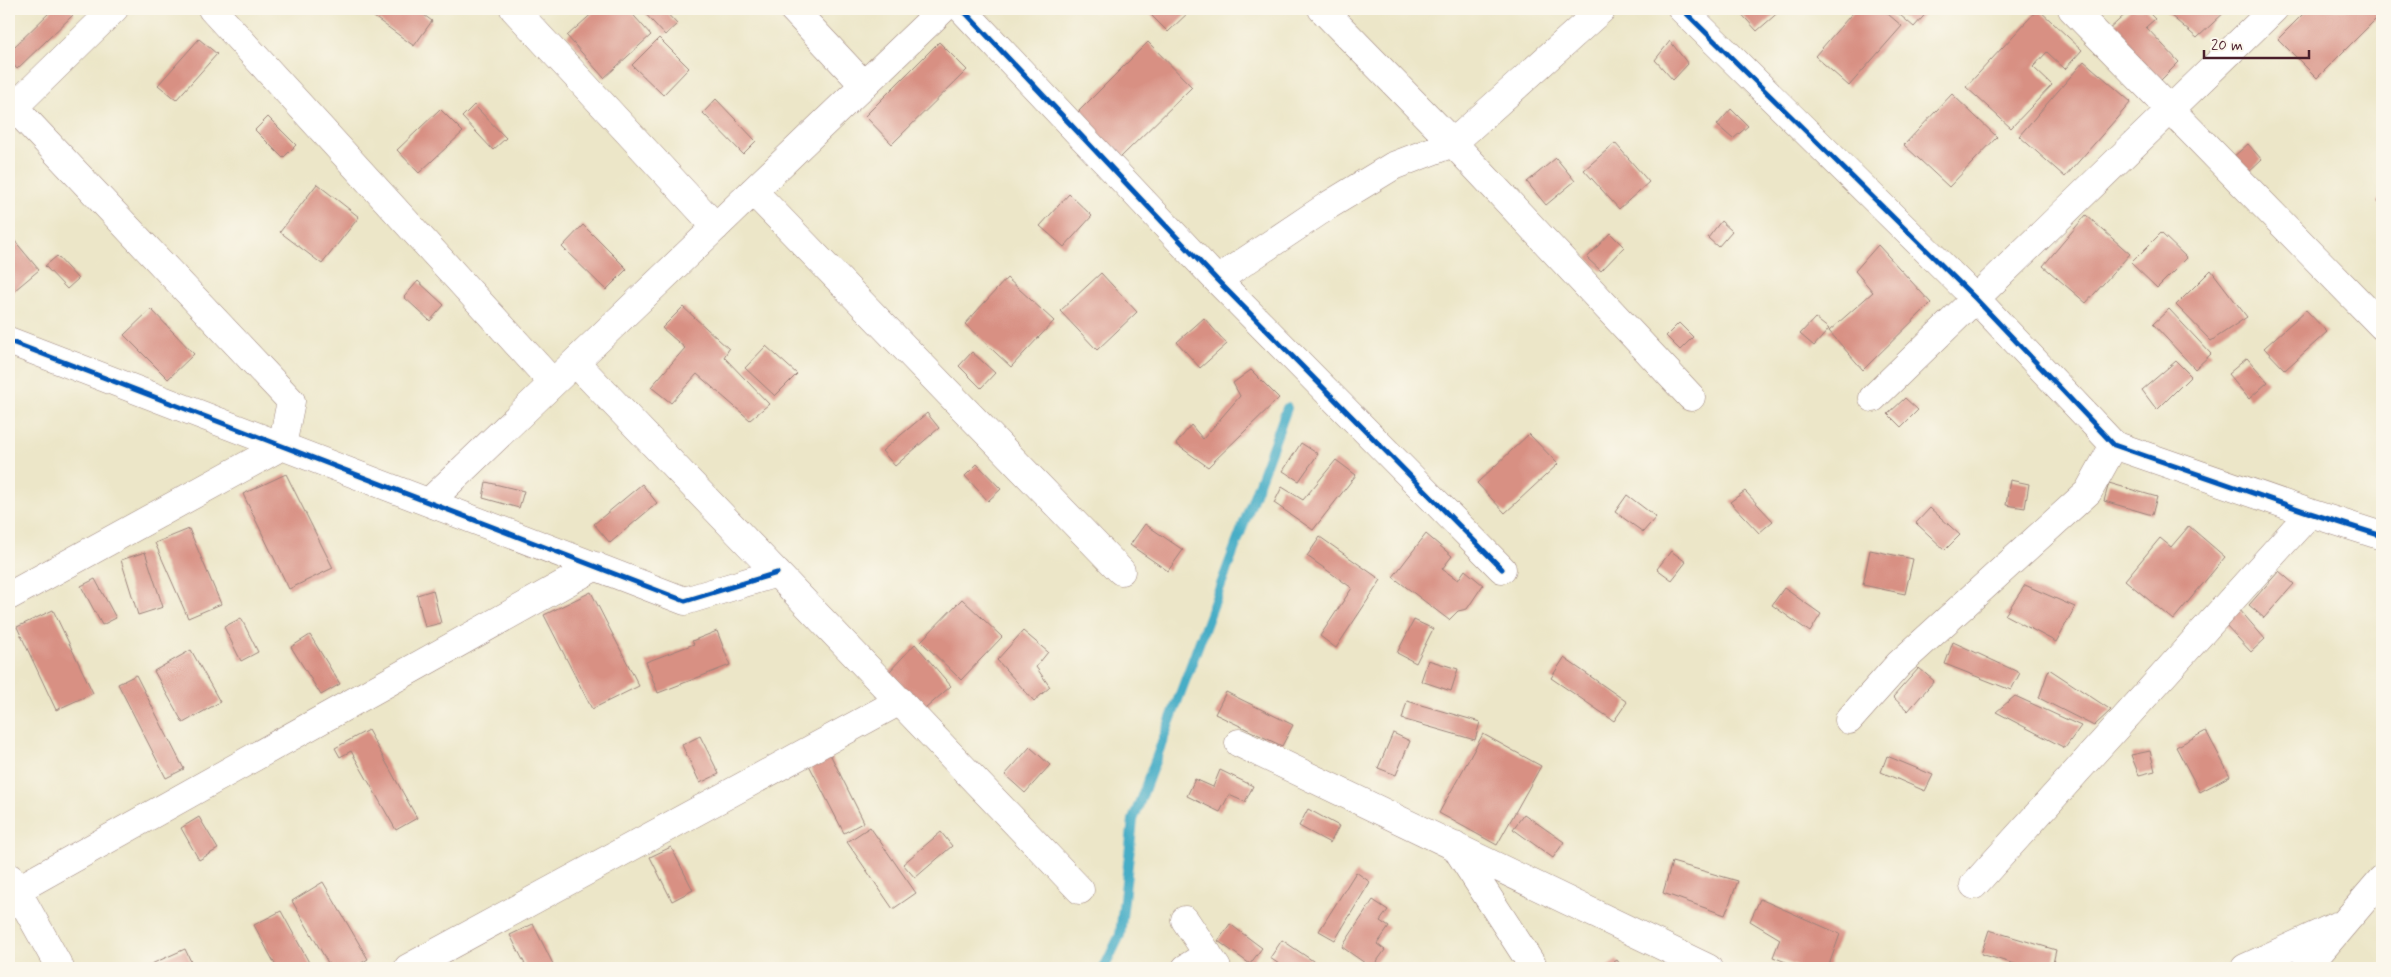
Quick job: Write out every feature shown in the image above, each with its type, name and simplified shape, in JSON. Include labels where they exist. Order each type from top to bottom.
[{"type":"street","points":[[9,596],[282,446],[291,401],[10,107],[114,9]]},
{"type":"street","points":[[212,9],[552,383]]},
{"type":"street","points":[[514,9],[716,227]]},
{"type":"street","points":[[793,9],[864,85]]},
{"type":"street","points":[[429,502],[943,9]]},
{"type":"street","points":[[962,9],[1218,280],[1502,569]]},
{"type":"street","points":[[1322,9],[1453,143],[1691,397]]},
{"type":"street","points":[[1218,280],[1329,205],[1393,166],[1453,143],[1602,9]]},
{"type":"street","points":[[1682,9],[1976,299],[2114,445],[2382,536]]},
{"type":"street","points":[[2072,9],[2382,326]]},
{"type":"street","points":[[1873,398],[2274,9]]},
{"type":"street","points":[[753,191],[1121,571]]},
{"type":"street","points":[[9,341],[685,601],[777,573]]},
{"type":"street","points":[[575,362],[1080,890]]},
{"type":"street","points":[[1849,720],[1899,664],[2088,492],[2114,445]]},
{"type":"street","points":[[1974,885],[2310,513]]},
{"type":"street","points":[[60,968],[11,890],[596,566]]},
{"type":"street","points":[[408,968],[900,701]]},
{"type":"street","points":[[1239,743],[1708,968]]},
{"type":"street","points":[[1455,846],[1534,968]]},
{"type":"street","points":[[2306,968],[2382,879]]},
{"type":"street","points":[[1185,920],[1204,963]]},
{"type":"street","points":[[2245,968],[2344,922]]},
{"type":"building","points":[[53,9],[70,9],[74,14],[17,69],[9,60],[9,52]]},
{"type":"building","points":[[363,9],[416,9],[432,21],[414,46]]},
{"type":"building","points":[[597,9],[628,9],[651,35],[604,78],[567,36]]},
{"type":"building","points":[[641,9],[663,9],[677,24],[665,35]]},
{"type":"building","points":[[889,9],[898,9],[893,14]]},
{"type":"building","points":[[1145,9],[1192,9],[1168,32]]},
{"type":"building","points":[[1737,9],[1782,9],[1757,31]]},
{"type":"building","points":[[1856,9],[1882,9],[1902,26],[1849,86],[1815,56]]},
{"type":"building","points":[[1893,9],[1930,9],[1914,27]]},
{"type":"building","points":[[2038,9],[2082,50],[2065,69],[2047,52],[2033,67],[2052,85],[2011,128],[1966,87]]},
{"type":"building","points":[[2131,9],[2145,9],[2155,19],[2146,27],[2179,62],[2155,86],[2105,33]]},
{"type":"building","points":[[2163,9],[2228,9],[2197,38]]},
{"type":"building","points":[[2308,9],[2382,9],[2382,13],[2317,78],[2278,39]]},
{"type":"building","points":[[659,38],[689,68],[663,95],[632,65]]},
{"type":"building","points":[[199,39],[217,54],[176,100],[158,85]]},
{"type":"building","points":[[1670,41],[1688,64],[1673,80],[1655,60]]},
{"type":"building","points":[[939,42],[967,70],[892,144],[865,116]]},
{"type":"building","points":[[1148,42],[1192,87],[1119,159],[1075,115]]},
{"type":"building","points":[[2084,61],[2131,102],[2065,177],[2019,136]]},
{"type":"building","points":[[1952,94],[1997,137],[1949,187],[1904,145]]},
{"type":"building","points":[[716,99],[756,141],[743,154],[703,113]]},
{"type":"building","points":[[474,105],[506,138],[493,150],[462,117]]},
{"type":"building","points":[[440,109],[463,132],[419,173],[397,150]]},
{"type":"building","points":[[1731,109],[1748,126],[1733,139],[1717,125]]},
{"type":"building","points":[[268,117],[296,145],[283,158],[255,130]]},
{"type":"building","points":[[1615,143],[1649,182],[1619,209],[1584,170]]},
{"type":"building","points":[[2248,144],[2262,160],[2247,174],[2232,158]]},
{"type":"building","points":[[1556,158],[1575,181],[1546,205],[1527,182]]},
{"type":"building","points":[[317,184],[359,217],[322,264],[280,232]]},
{"type":"building","points":[[1069,194],[1092,216],[1064,247],[1040,226]]},
{"type":"building","points":[[2382,196],[2382,207],[2377,202]]},
{"type":"building","points":[[2086,215],[2130,254],[2086,303],[2043,266]]},
{"type":"building","points":[[1721,221],[1732,231],[1718,247],[1708,238]]},
{"type":"building","points":[[583,225],[627,269],[606,290],[562,247]]},
{"type":"building","points":[[1610,233],[1624,247],[1601,271],[1587,258]]},
{"type":"building","points":[[2161,233],[2187,258],[2157,288],[2131,263]]},
{"type":"building","points":[[9,234],[39,270],[9,295]]},
{"type":"building","points":[[1878,245],[1931,303],[1863,370],[1829,331],[1873,292],[1855,271]]},
{"type":"building","points":[[57,256],[78,279],[67,289],[45,266]]},
{"type":"building","points":[[2211,270],[2247,317],[2211,341],[2176,305]]},
{"type":"building","points":[[1101,273],[1137,312],[1097,350],[1060,311]]},
{"type":"building","points":[[1007,278],[1054,321],[1011,367],[965,324]]},
{"type":"building","points":[[418,281],[444,305],[430,321],[404,297]]},
{"type":"building","points":[[683,307],[729,349],[724,357],[769,404],[750,420],[697,374],[671,403],[651,387],[685,348],[662,328]]},
{"type":"building","points":[[151,309],[194,354],[168,379],[124,335]]},
{"type":"building","points":[[2169,309],[2211,354],[2195,369],[2153,324]]},
{"type":"building","points":[[2306,310],[2327,332],[2285,370],[2264,348]]},
{"type":"building","points":[[1204,318],[1227,344],[1200,368],[1177,342]]},
{"type":"building","points":[[1815,318],[1829,329],[1814,346],[1800,334]]},
{"type":"building","points":[[1679,323],[1693,337],[1680,350],[1666,336]]},
{"type":"building","points":[[766,346],[797,374],[775,396],[745,368]]},
{"type":"building","points":[[972,352],[995,373],[981,388],[959,366]]},
{"type":"building","points":[[2247,358],[2268,382],[2249,399],[2228,374]]},
{"type":"building","points":[[2176,361],[2191,376],[2157,410],[2142,390]]},
{"type":"building","points":[[1251,370],[1279,398],[1208,467],[1176,444],[1191,425],[1203,439],[1240,396],[1233,383]]},
{"type":"building","points":[[1905,398],[1918,410],[1901,427],[1888,414]]},
{"type":"building","points":[[927,413],[939,428],[895,466],[882,451]]},
{"type":"building","points":[[1529,434],[1558,464],[1505,513],[1477,483]]},
{"type":"building","points":[[1301,443],[1318,454],[1299,481],[1283,471]]},
{"type":"building","points":[[1336,460],[1356,475],[1313,530],[1274,503],[1282,487],[1303,500]]},
{"type":"building","points":[[977,464],[1001,489],[988,501],[965,476]]},
{"type":"building","points":[[286,474],[333,568],[289,589],[243,494]]},
{"type":"building","points":[[2010,480],[2029,484],[2025,508],[2006,505]]},
{"type":"building","points":[[486,482],[524,491],[519,508],[483,498]]},
{"type":"building","points":[[2109,483],[2157,497],[2152,515],[2104,501]]},
{"type":"building","points":[[642,484],[657,503],[610,543],[594,524]]},
{"type":"building","points":[[1745,491],[1773,521],[1759,533],[1730,502]]},
{"type":"building","points":[[1627,495],[1656,517],[1643,532],[1615,512]]},
{"type":"building","points":[[1930,508],[1960,535],[1945,550],[1916,523]]},
{"type":"building","points":[[1145,524],[1183,550],[1168,571],[1130,545]]},
{"type":"building","points":[[2189,526],[2225,557],[2173,620],[2125,580],[2160,538],[2171,547]]},
{"type":"building","points":[[189,529],[221,604],[188,618],[155,543]]},
{"type":"building","points":[[1426,534],[1452,556],[1442,569],[1458,580],[1465,570],[1483,585],[1467,609],[1458,611],[1449,620],[1393,577]]},
{"type":"building","points":[[1320,537],[1381,580],[1336,648],[1320,636],[1352,588],[1307,556]]},
{"type":"building","points":[[1870,550],[1913,559],[1905,594],[1863,585]]},
{"type":"building","points":[[1671,551],[1686,562],[1672,580],[1657,569]]},
{"type":"building","points":[[145,552],[163,607],[138,615],[121,560]]},
{"type":"building","points":[[2279,571],[2294,584],[2264,618],[2249,605]]},
{"type":"building","points":[[95,579],[116,618],[102,625],[81,586]]},
{"type":"building","points":[[2025,585],[2075,607],[2056,642],[2005,615]]},
{"type":"building","points":[[1784,588],[1821,614],[1810,632],[1772,605]]},
{"type":"building","points":[[433,590],[441,623],[425,627],[417,595]]},
{"type":"building","points":[[591,592],[639,686],[592,709],[544,615]]},
{"type":"building","points":[[962,599],[1002,637],[961,680],[921,641]]},
{"type":"building","points":[[2239,609],[2265,639],[2251,652],[2224,623]]},
{"type":"building","points":[[53,610],[93,693],[56,710],[17,627]]},
{"type":"building","points":[[241,618],[258,652],[241,661],[224,627]]},
{"type":"building","points":[[1414,620],[1433,629],[1416,663],[1397,653]]},
{"type":"building","points":[[717,631],[730,665],[658,693],[646,662],[694,644],[692,641]]},
{"type":"building","points":[[1023,631],[1048,652],[1036,667],[1050,687],[1034,701],[997,660]]},
{"type":"building","points":[[310,635],[340,684],[321,695],[291,647]]},
{"type":"building","points":[[1953,642],[2020,673],[2011,690],[1945,664]]},
{"type":"building","points":[[915,644],[951,686],[925,709],[889,672]]},
{"type":"building","points":[[191,650],[220,702],[183,723],[154,671]]},
{"type":"building","points":[[1564,658],[1627,702],[1614,721],[1551,678]]},
{"type":"building","points":[[1428,660],[1458,669],[1451,691],[1421,681]]},
{"type":"building","points":[[1919,668],[1934,681],[1908,711],[1893,697]]},
{"type":"building","points":[[2049,669],[2111,710],[2094,726],[2039,698]]},
{"type":"building","points":[[136,675],[184,769],[166,778],[118,684]]},
{"type":"building","points":[[1226,692],[1293,725],[1282,746],[1215,714]]},
{"type":"building","points":[[2015,696],[2081,726],[2065,748],[1996,712]]},
{"type":"building","points":[[1407,701],[1480,722],[1475,740],[1402,719]]},
{"type":"building","points":[[368,730],[417,818],[396,830],[351,751],[340,757],[335,748]]},
{"type":"building","points":[[2206,731],[2230,776],[2200,792],[2176,747]]},
{"type":"building","points":[[1393,733],[1410,741],[1396,775],[1378,768]]},
{"type":"building","points":[[1483,734],[1541,766],[1497,845],[1439,813]]},
{"type":"building","points":[[700,736],[719,774],[700,783],[682,745]]},
{"type":"building","points":[[1030,747],[1050,765],[1025,793],[1005,775]]},
{"type":"building","points":[[2150,751],[2155,771],[2139,775],[2131,755]]},
{"type":"building","points":[[830,754],[864,822],[844,833],[809,765]]},
{"type":"building","points":[[1887,756],[1933,775],[1925,791],[1881,772]]},
{"type":"building","points":[[1220,770],[1253,786],[1245,802],[1229,795],[1220,812],[1187,796],[1195,779],[1213,787]]},
{"type":"building","points":[[1308,809],[1339,826],[1330,843],[1299,826]]},
{"type":"building","points":[[1524,814],[1564,842],[1553,858],[1513,829]]},
{"type":"building","points":[[199,817],[218,849],[199,860],[181,828]]},
{"type":"building","points":[[870,827],[916,893],[893,909],[847,842]]},
{"type":"building","points":[[941,832],[952,846],[915,878],[903,864]]},
{"type":"building","points":[[671,847],[693,890],[672,901],[650,857]]},
{"type":"building","points":[[1672,862],[1738,881],[1725,915],[1663,893]]},
{"type":"building","points":[[1356,872],[1370,882],[1335,940],[1319,931]]},
{"type":"building","points":[[323,882],[368,959],[353,968],[331,968],[292,901]]},
{"type":"building","points":[[1760,899],[1840,934],[1828,968],[1801,968],[1773,957],[1780,939],[1750,921]]},
{"type":"building","points":[[1373,900],[1388,910],[1380,921],[1389,927],[1377,944],[1385,950],[1372,968],[1342,947]]},
{"type":"building","points":[[281,911],[312,968],[277,968],[254,925]]},
{"type":"building","points":[[533,924],[553,964],[544,968],[527,968],[510,935]]},
{"type":"building","points":[[1230,924],[1262,948],[1250,964],[1218,941]]},
{"type":"building","points":[[1989,930],[2056,950],[2052,968],[2028,968],[1981,954]]},
{"type":"building","points":[[1282,940],[1316,963],[1312,968],[1285,968],[1270,958]]},
{"type":"building","points":[[185,949],[194,968],[148,968],[147,966]]},
{"type":"building","points":[[1617,960],[1623,968],[1605,968]]},
{"type":"waterway","points":[[1104,968],[1120,935],[1133,820],[1287,408]]},
{"type":"cycle path","points":[[962,9],[1217,280],[1502,569]]},
{"type":"cycle path","points":[[1682,9],[1976,299],[2114,445],[2382,536]]},
{"type":"cycle path","points":[[9,341],[685,601],[777,573]]}]
